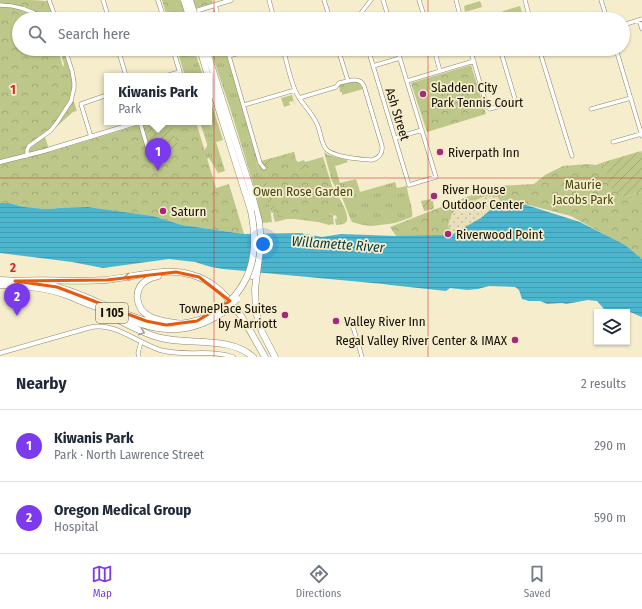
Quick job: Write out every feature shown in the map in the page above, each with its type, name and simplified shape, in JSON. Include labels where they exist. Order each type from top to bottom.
[{"type":"highway","points":[[184,0],[188,12]]},
{"type":"highway","points":[[190,0],[194,12]]},
{"type":"highway","name":"I 105","points":[[202,56],[208,73]]},
{"type":"highway","name":"I 105","points":[[0,285],[26,286],[51,290],[144,325],[166,329],[182,329],[212,320],[238,298],[252,276],[257,258],[258,242],[248,180],[208,56]]},
{"type":"highway","name":"I 105","points":[[212,86],[254,211]]},
{"type":"highway","points":[[254,211],[259,221],[261,242],[255,289],[258,318],[262,332],[274,356]]},
{"type":"highway","points":[[15,281],[91,281],[162,272],[187,273],[199,277],[213,285],[232,302],[265,357]]},
{"type":"highway","points":[[182,324],[165,322],[153,318],[141,309],[137,299],[139,290],[144,282],[153,277],[173,275],[184,276],[211,287],[235,312],[261,357]]},
{"type":"highway","name":"I 105","points":[[0,280],[44,284],[72,292],[125,314],[146,321],[166,325],[197,321],[221,312]]},
{"type":"highway","points":[[82,302],[134,329],[161,338],[224,344],[240,348],[253,357]]},
{"type":"street","points":[[49,0],[53,12]]},
{"type":"street","points":[[103,0],[107,12]]},
{"type":"street","points":[[158,0],[162,12]]},
{"type":"street","points":[[214,0],[217,12]]},
{"type":"street","points":[[192,12],[231,0]]},
{"type":"street","points":[[268,0],[272,12]]},
{"type":"street","points":[[324,0],[328,12]]},
{"type":"street","points":[[362,12],[370,0]]},
{"type":"street","points":[[383,0],[387,12]]},
{"type":"street","points":[[419,0],[423,12]]},
{"type":"street","points":[[456,0],[459,12]]},
{"type":"street","points":[[524,0],[528,12]]},
{"type":"street","points":[[601,0],[605,12]]},
{"type":"street","points":[[0,5],[26,9],[32,12]]},
{"type":"street","points":[[630,23],[641,20],[642,29]]},
{"type":"street","points":[[27,156],[29,146],[50,131],[71,101],[74,82],[68,56]]},
{"type":"street","points":[[120,56],[125,73]]},
{"type":"street","points":[[175,56],[180,73]]},
{"type":"street","points":[[229,56],[260,163],[264,168]]},
{"type":"street","points":[[285,56],[295,90],[299,98],[316,122],[323,144],[327,150],[346,157],[372,160],[380,155],[382,146],[364,85],[359,80],[339,83],[336,87],[299,98]]},
{"type":"street","points":[[340,56],[348,81]]},
{"type":"street","name":"Ash Street","points":[[370,56],[409,185],[436,177],[422,130]]},
{"type":"street","points":[[436,56],[440,71]]},
{"type":"street","points":[[472,56],[489,109],[513,102],[515,99],[502,56]]},
{"type":"street","points":[[541,56],[572,156]]},
{"type":"street","points":[[613,142],[642,135],[618,56]]},
{"type":"street","points":[[373,66],[400,58],[422,130],[395,138]]},
{"type":"street","points":[[407,81],[474,61]]},
{"type":"street","points":[[244,105],[295,90]]},
{"type":"street","points":[[91,137],[81,105],[82,102],[104,96]]},
{"type":"street","points":[[591,109],[631,98]]},
{"type":"street","points":[[638,121],[642,119]]},
{"type":"street","points":[[0,162],[27,156],[129,125]]},
{"type":"street","points":[[140,125],[152,160]]},
{"type":"street","points":[[351,323],[362,357]]},
{"type":"street","points":[[0,353],[97,326],[115,329],[140,342],[164,351],[180,353],[214,353],[225,354],[233,357]]},
{"type":"street","points":[[139,357],[140,342]]},
{"type":"highlighted area","points":[[176,272],[199,277],[230,301],[197,321],[166,325],[146,321],[57,287],[15,281],[107,280]]},
{"type":"green space","points":[[0,0],[43,1],[46,12],[12,12],[12,56],[60,56],[63,67],[64,64],[62,56],[66,56],[73,83],[71,94],[77,111],[73,112],[45,137],[50,152],[139,125],[197,125],[216,188],[229,184],[244,234],[182,225],[153,216],[88,207],[46,209],[0,203]]},
{"type":"green space","points":[[19,0],[48,1],[52,12],[37,12]]},
{"type":"green space","points":[[162,0],[212,0],[213,3],[183,12],[166,12]]},
{"type":"green space","points":[[480,1],[482,7],[465,12],[464,6]]},
{"type":"green space","points":[[520,6],[522,12],[503,12]]},
{"type":"green space","points":[[179,56],[196,56],[202,73],[184,73]]},
{"type":"green space","points":[[212,56],[227,56],[258,161],[256,163],[270,208],[272,222],[262,223],[255,190]]},
{"type":"green space","points":[[471,65],[486,114],[427,132],[411,83]]},
{"type":"green space","points":[[353,81],[359,83],[363,89],[342,95],[339,85]]},
{"type":"green space","name":"Sladden City Park Tennis Court","points":[[424,87],[428,99],[422,101],[418,89]]},
{"type":"green space","points":[[292,95],[295,106],[293,101],[289,102],[290,105],[284,107],[281,98]]},
{"type":"green space","points":[[212,105],[223,140],[216,142],[225,171],[218,173],[209,158],[205,160],[203,152],[207,144],[201,125],[212,125]]},
{"type":"green space","points":[[147,125],[171,125],[178,147],[154,154],[146,127]]},
{"type":"green space","points":[[641,151],[642,192],[623,197],[610,187],[604,162]]},
{"type":"green space","name":"Owen Rose Garden","points":[[294,152],[298,162],[304,160],[305,162],[323,157],[332,186],[336,192],[334,193],[335,201],[333,209],[328,217],[323,220],[317,221],[284,217],[271,212],[256,163]]},
{"type":"green space","points":[[294,152],[296,161],[290,156],[284,158],[280,157],[274,160],[267,167],[261,161]]},
{"type":"green space","points":[[324,152],[328,155],[347,160],[348,162],[335,166],[340,183],[356,179],[360,192],[395,182],[397,188],[407,186],[412,217],[395,223],[372,226],[352,222],[343,200],[332,181]]},
{"type":"green space","name":"Maurie Jacobs Park","points":[[604,162],[606,170],[623,197],[642,192],[642,259],[625,246],[571,216],[517,202],[453,234],[441,236],[396,236],[390,227],[498,186],[534,184],[545,175],[563,166],[588,164],[596,165]]},
{"type":"green space","points":[[304,163],[307,173],[305,175],[298,165]]},
{"type":"green space","points":[[259,171],[265,182],[274,187],[274,192],[272,194],[274,195],[273,202],[275,209],[272,213],[271,212]]},
{"type":"green space","points":[[333,188],[346,211],[347,220],[343,224],[336,225],[336,215],[334,216],[327,211]]},
{"type":"green space","points":[[431,199],[431,201],[433,201],[434,209],[424,211],[421,201]]},
{"type":"green space","points":[[327,212],[333,216],[334,225],[294,219],[275,222],[273,215],[274,213]]},
{"type":"sand","points":[[485,196],[498,197],[500,202],[481,218],[453,234],[448,225],[452,213],[463,205]]},
{"type":"water","name":"Willamette River","points":[[502,200],[517,202],[580,222],[625,245],[642,259],[642,317],[630,312],[630,309],[604,309],[597,301],[588,300],[566,304],[547,304],[540,301],[529,301],[522,299],[519,290],[515,287],[489,286],[467,290],[450,288],[446,291],[223,269],[195,262],[169,259],[103,268],[72,262],[0,253],[0,203],[46,209],[88,207],[153,216],[182,225],[244,234],[300,233],[322,237],[341,234],[395,236],[447,235],[453,234],[481,218]]},
{"type":"place","name":"Sladden City Park Tennis Court","points":[[423,94]]},
{"type":"place","name":"Riverpath Inn","points":[[440,152]]},
{"type":"place","name":"Kiwanis Park","points":[[158,171]]},
{"type":"place","name":"River House Outdoor Center","points":[[434,196]]},
{"type":"place","name":"Saturn","points":[[163,211]]},
{"type":"place","name":"Riverwood Point","points":[[448,234]]},
{"type":"place","name":"TownePlace Suites by Marriott","points":[[285,315]]},
{"type":"place","name":"Oregon Medical Group","points":[[17,316]]},
{"type":"place","name":"Valley River Inn","points":[[336,321]]},
{"type":"place","name":"Regal Valley River Center & IMAX","points":[[515,340]]}]
